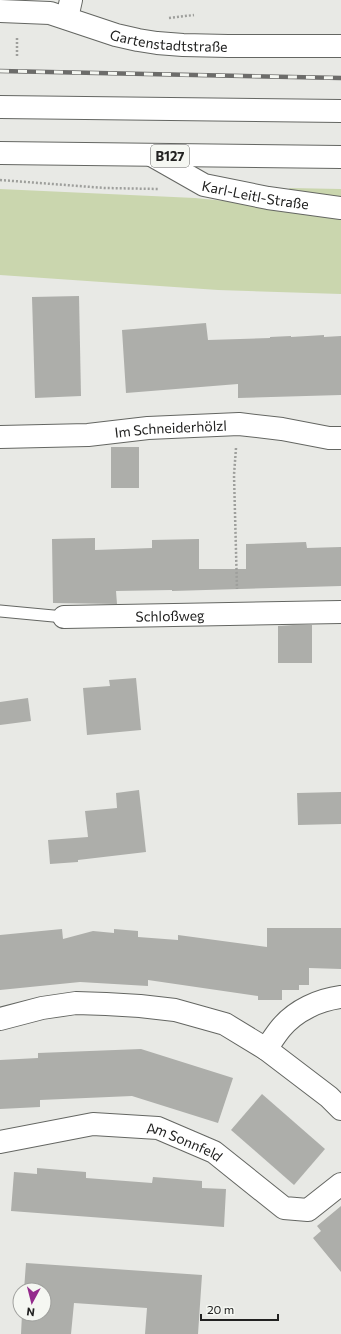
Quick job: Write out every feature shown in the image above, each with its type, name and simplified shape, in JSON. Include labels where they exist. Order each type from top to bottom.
[{"type":"street","name":"Gartenstadtstraße","points":[[0,11],[50,13],[69,9],[116,34],[157,43],[228,46],[341,46]]},
{"type":"street","points":[[0,107],[341,111]]},
{"type":"street","name":"B127","points":[[0,154],[341,157]]},
{"type":"street","name":"Karl-Leitl-Straße","points":[[153,156],[204,185],[268,198],[341,208]]},
{"type":"street","name":"Im Schneiderhölzl","points":[[0,437],[88,435],[148,428],[239,424],[282,429],[329,438],[341,438]]},
{"type":"street","name":"Schloßweg","points":[[64,617],[341,612]]},
{"type":"street","points":[[266,1049],[281,1027],[299,1011],[328,998],[341,997]]},
{"type":"street","points":[[0,1019],[42,1008],[76,1003],[140,1006],[175,1010],[225,1024],[266,1049],[329,1097],[341,1109]]},
{"type":"street","name":"Am Sonnfeld","points":[[0,1142],[93,1124],[158,1128],[214,1152],[284,1208],[308,1210],[341,1184]]},
{"type":"lane","name":"Schloßweg","points":[[0,611],[64,617]]},
{"type":"path","points":[[170,18],[194,15]]},
{"type":"path","points":[[238,614],[234,475],[239,424]]},
{"type":"green space","points":[[290,188],[341,189],[341,294],[218,290],[0,275],[0,189],[195,198],[266,205]]},
{"type":"building","points":[[79,296],[81,396],[35,398],[32,297]]},
{"type":"building","points":[[206,323],[208,340],[324,335],[324,337],[341,336],[341,395],[238,398],[238,384],[126,393],[122,330]]},
{"type":"building","points":[[111,447],[139,447],[139,488],[111,488]]},
{"type":"building","points":[[95,538],[95,550],[152,548],[152,540],[199,539],[199,569],[246,569],[246,544],[306,542],[307,548],[341,547],[341,586],[172,591],[116,591],[117,604],[53,603],[52,539]]},
{"type":"building","points":[[312,625],[312,663],[278,663],[278,626]]},
{"type":"building","points":[[136,678],[141,730],[87,735],[83,688],[110,686],[109,680]]},
{"type":"building","points":[[28,698],[31,721],[0,725],[0,702]]},
{"type":"building","points":[[139,790],[146,852],[78,860],[78,862],[50,864],[48,840],[88,837],[85,811],[117,808],[116,793]]},
{"type":"building","points":[[341,792],[341,824],[298,825],[297,793]]},
{"type":"building","points":[[267,928],[341,928],[341,969],[309,968],[309,985],[299,985],[299,990],[282,990],[282,1000],[258,1000],[258,996],[148,980],[148,986],[80,982],[0,990],[0,935],[62,929],[63,939],[93,931],[114,933],[114,929],[138,931],[138,937],[178,940],[178,935],[267,947]]},
{"type":"building","points":[[141,1049],[233,1078],[218,1123],[132,1096],[40,1100],[40,1107],[0,1109],[0,1060],[38,1058],[38,1053]]},
{"type":"building","points":[[262,1094],[325,1149],[294,1185],[231,1130]]},
{"type":"building","points":[[37,1168],[86,1172],[86,1178],[152,1183],[153,1177],[202,1181],[202,1188],[226,1189],[224,1227],[11,1211],[14,1172],[37,1174]]},
{"type":"building","points":[[341,1206],[341,1272],[313,1238],[321,1231],[317,1226]]},
{"type":"building","points":[[26,1263],[202,1275],[198,1334],[145,1334],[147,1308],[74,1303],[71,1334],[21,1334],[22,1322],[52,1322],[52,1282],[25,1282]]},
{"type":"railway","points":[[0,71],[341,78]]}]
